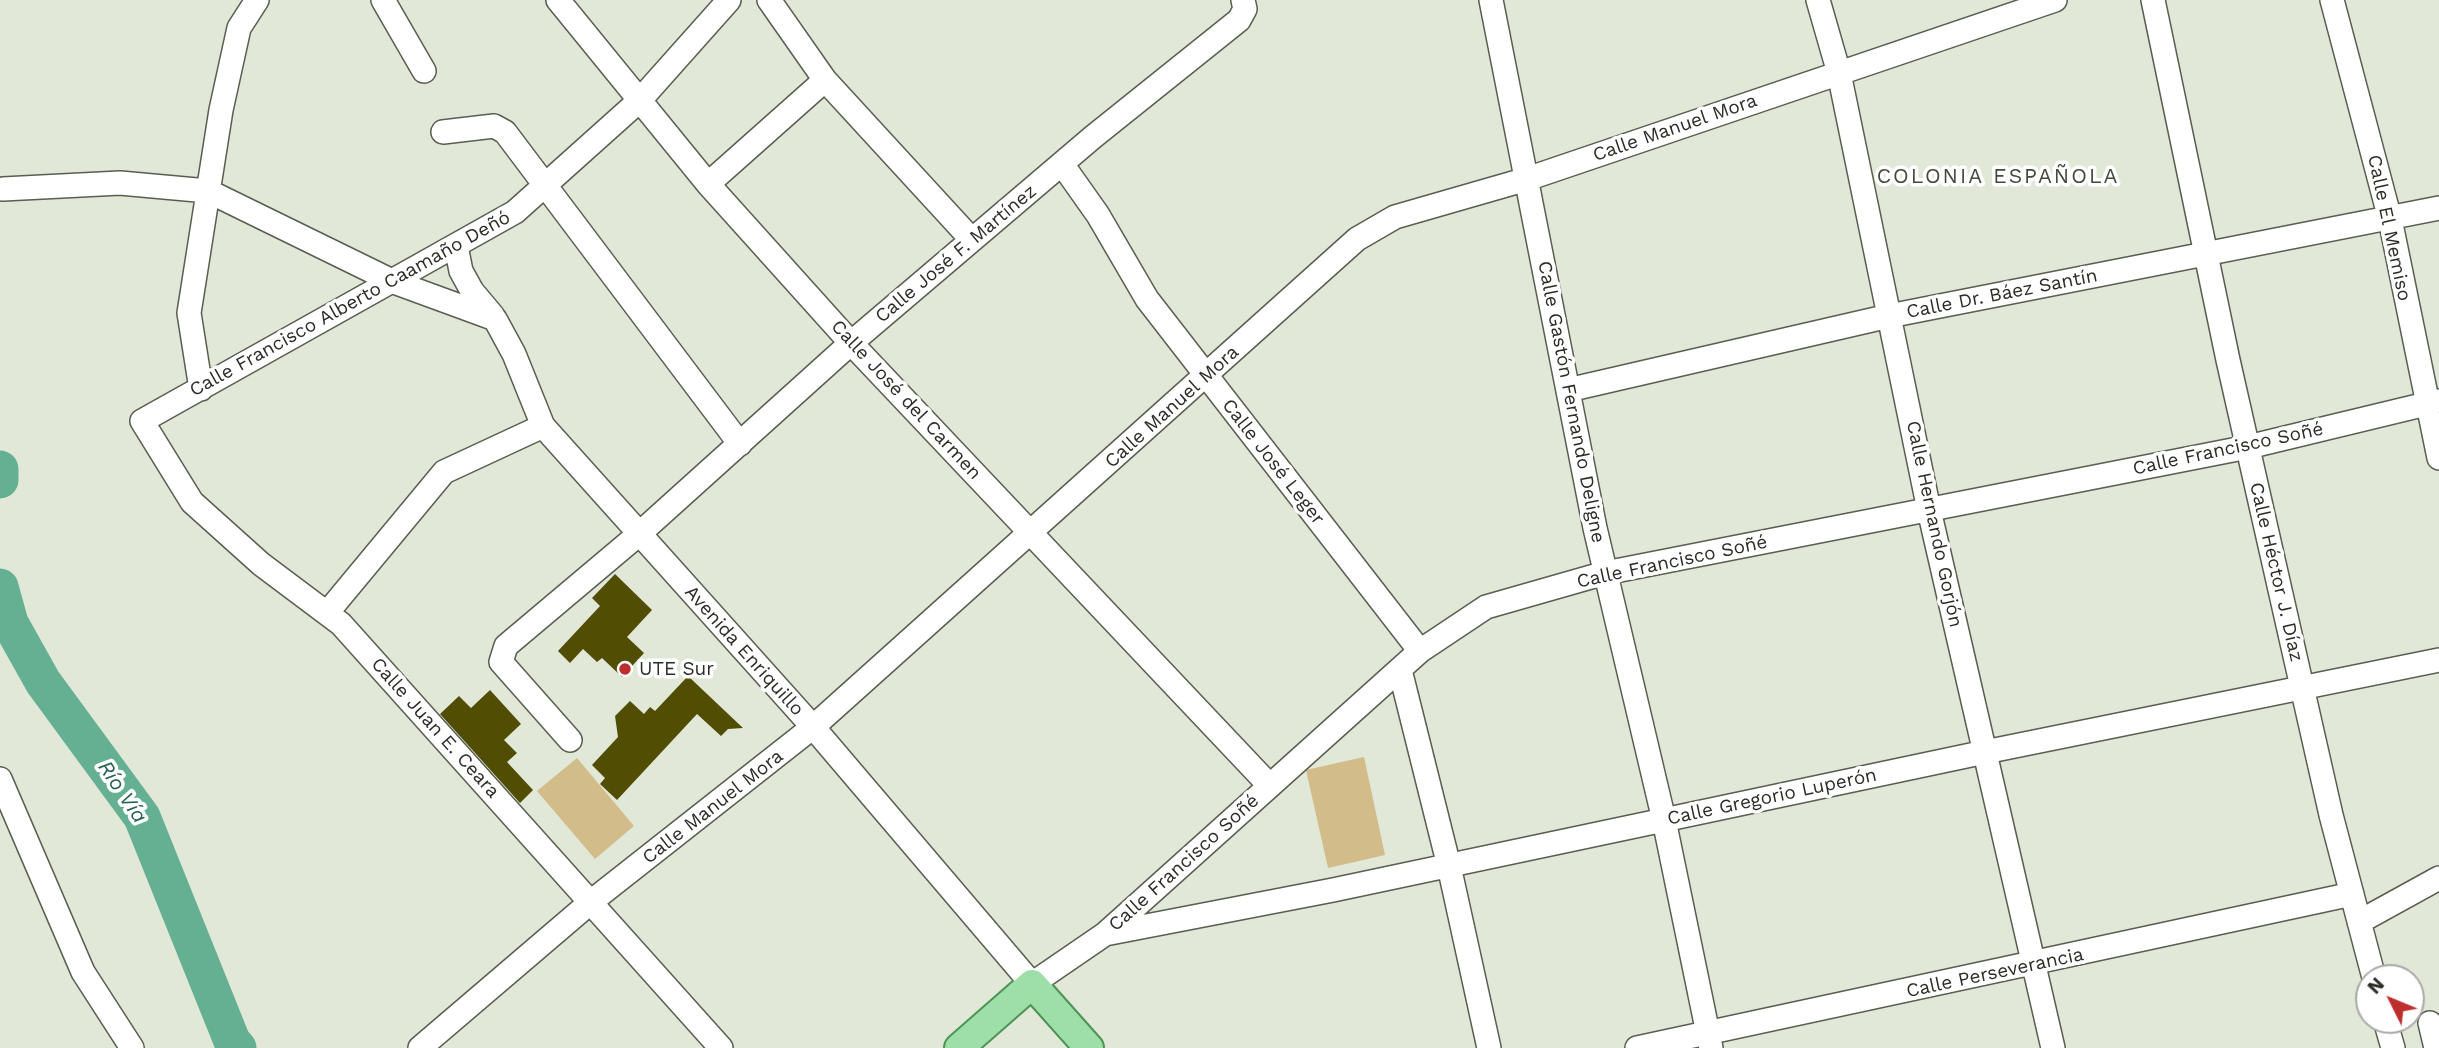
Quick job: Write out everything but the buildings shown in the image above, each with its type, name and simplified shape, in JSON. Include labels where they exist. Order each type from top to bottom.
[{"type":"main road","points":[[959,1048],[1031,984]]},
{"type":"main road","name":"Avenida Enriquillo","points":[[1031,984],[1090,1048]]},
{"type":"street","points":[[201,389],[189,313],[221,110],[239,28],[257,0]]},
{"type":"street","points":[[383,0],[424,71]]},
{"type":"street","name":"Calle José del Carmen","points":[[558,0],[708,184],[851,343],[1270,786]]},
{"type":"street","name":"Calle Francisco Alberto Caamaño Deñó","points":[[142,421],[515,212],[640,100],[729,0]]},
{"type":"street","points":[[769,0],[825,80],[972,240]]},
{"type":"street","name":"Calle Gastón Fernando Deligne","points":[[1492,0],[1605,573],[1664,820],[1709,1042]]},
{"type":"street","name":"Calle Hernando Gorjón","points":[[1818,0],[1839,73],[1929,510],[2053,1048]]},
{"type":"street","name":"Calle Manuel Mora","points":[[420,1048],[592,901],[813,727],[1357,239],[1395,217],[1527,179],[2055,0]]},
{"type":"street","name":"Calle Héctor J. Díaz","points":[[2152,0],[2302,687],[2370,964]]},
{"type":"street","name":"Calle El Memiso","points":[[2332,0],[2390,219],[2432,403],[2439,458]]},
{"type":"street","name":"Calle José F. Martínez","points":[[570,740],[501,662],[506,646],[639,534],[851,343],[1062,164],[1239,20],[1244,5]]},
{"type":"street","points":[[708,184],[825,80]]},
{"type":"street","points":[[443,132],[494,126],[505,132],[543,187],[740,444]]},
{"type":"street","name":"Calle José Leger","points":[[1062,164],[1098,215],[1147,299],[1420,651]]},
{"type":"street","points":[[3,189],[120,183],[208,191],[394,282],[495,319]]},
{"type":"street","name":"Calle Dr. Báez Santín","points":[[1568,390],[1889,316],[2206,256],[2439,208]]},
{"type":"street","name":"Avenida Enriquillo","points":[[456,246],[461,271],[472,291],[495,319],[514,354],[543,426],[813,727],[1031,984]]},
{"type":"street","name":"Calle Francisco Soñé","points":[[1031,984],[1105,934],[1420,651],[1486,607],[1605,573],[2248,447],[2432,403]]},
{"type":"street","name":"Calle Juan E. Ceara","points":[[142,421],[192,502],[261,564],[341,624],[592,901],[720,1048]]},
{"type":"street","points":[[327,613],[443,472],[543,426]]},
{"type":"street","name":"Calle Gregorio Luperón","points":[[1105,934],[1449,866],[1985,752],[2439,660]]},
{"type":"street","points":[[1400,670],[1449,866],[1489,1048]]},
{"type":"street","points":[[0,779],[83,972],[132,1048]]},
{"type":"street","points":[[2359,922],[2439,878]]},
{"type":"street","name":"Calle Perseverancia","points":[[1637,1048],[1709,1042],[2034,964],[2351,894]]},
{"type":"street","points":[[2430,1023],[2436,1048]]},
{"type":"shaded area","points":[[1364,757],[1385,855],[1328,868],[1306,770]]},
{"type":"shaded area","points":[[577,758],[634,826],[595,859],[537,791]]},
{"type":"waterway","name":"Río Vía","points":[[0,469],[0,480]]},
{"type":"waterway","name":"Río Vía","points":[[0,587],[10,623],[43,682],[142,817],[232,1041],[238,1048]]},
{"type":"place","name":"UTE Sur","points":[[625,669]]},
{"type":"district","name":"COLONIA ESPAÑOLA","points":[[1998,177]]}]
